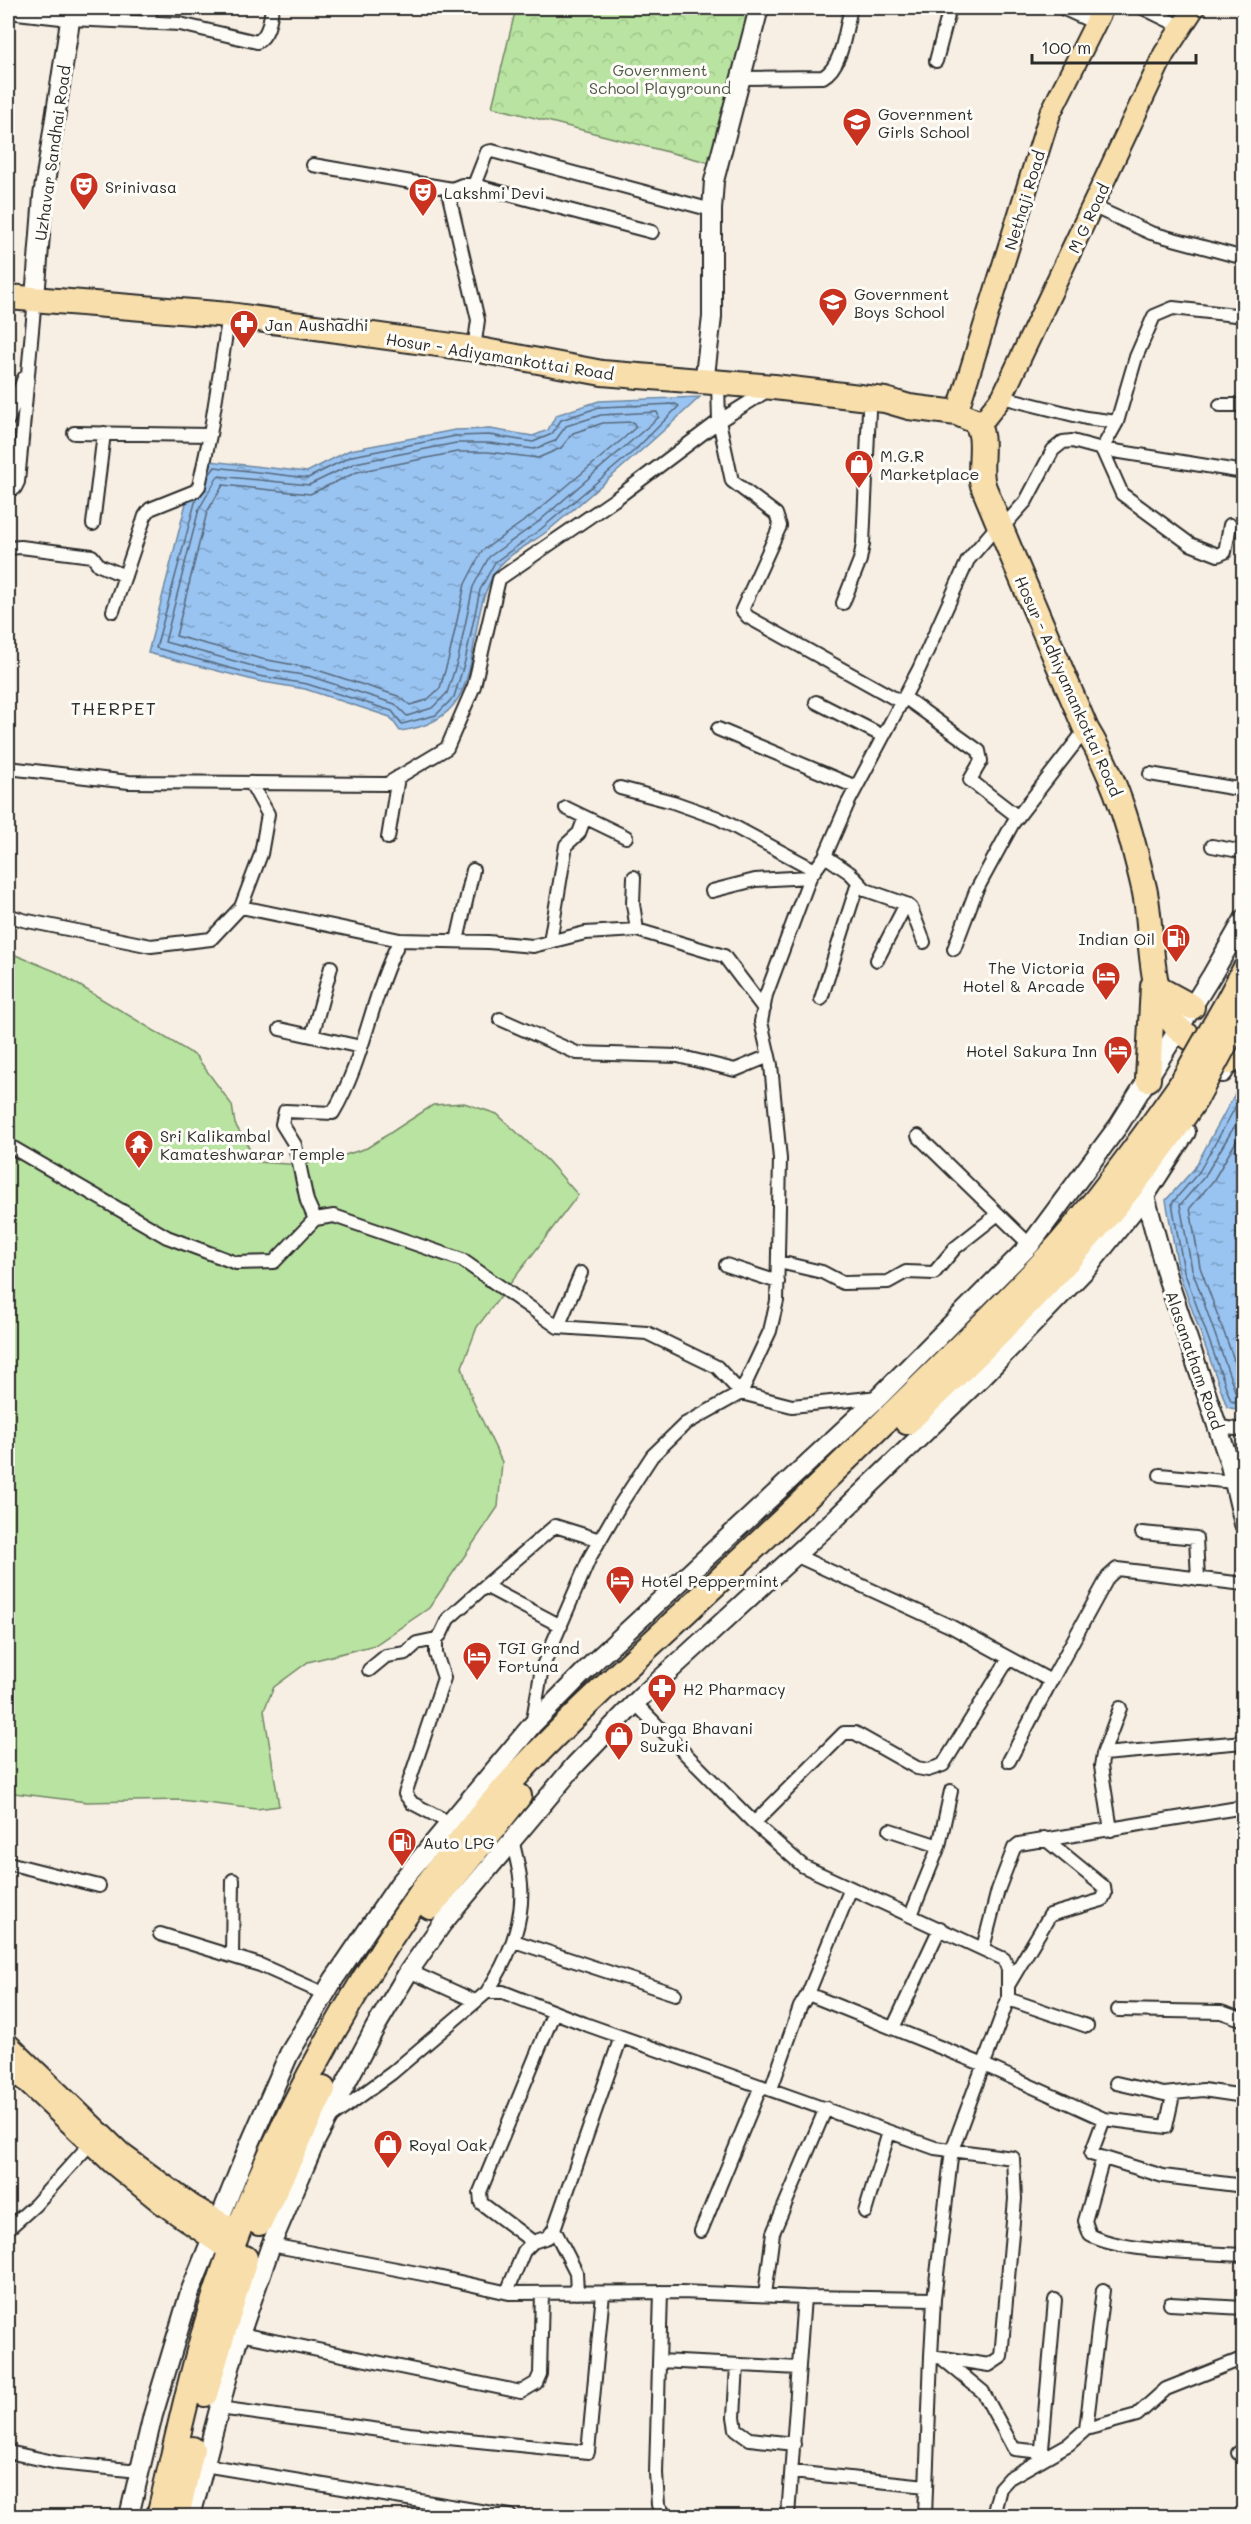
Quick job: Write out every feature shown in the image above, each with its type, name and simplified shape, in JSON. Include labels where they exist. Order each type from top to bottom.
[{"type":"highway","name":"Hosur - Adiyamankottai Road","points":[[8,297],[229,315],[474,349],[602,373],[774,387],[877,406],[911,394],[960,406]]},
{"type":"highway","points":[[960,406],[983,421]]},
{"type":"highway","name":"Hosur - Adhiyamankottai Road","points":[[983,421],[979,476],[1086,729],[1102,755],[1117,787],[1144,890],[1153,966],[1163,1002],[1179,1028],[1229,1062]]},
{"type":"highway","points":[[1148,1079],[1153,966]]},
{"type":"highway","points":[[177,2517],[205,2395],[243,2263],[261,2217],[347,2043],[400,1951],[432,1904],[527,1785],[582,1729],[785,1539],[1019,1315],[1057,1275],[1138,1177],[1187,1093],[1239,1016],[1244,971]]},
{"type":"highway","points":[[1159,989],[1192,1007]]},
{"type":"highway","points":[[159,2517],[229,2235],[329,2041],[422,1892],[483,1813],[538,1750],[757,1545],[1025,1282],[1187,1093]]},
{"type":"main road","name":"M G Road","points":[[983,421],[1002,397],[1094,207],[1164,54],[1194,8]]},
{"type":"main road","name":"Nethaji Road","points":[[960,406],[1050,114],[1099,15]]},
{"type":"main road","points":[[8,2044],[122,2154],[229,2235]]},
{"type":"main road","points":[[8,2065],[91,2143],[161,2204],[211,2239],[229,2235]]},
{"type":"street","points":[[148,23],[151,8]]},
{"type":"street","points":[[8,12],[71,13],[148,23],[196,26],[257,42],[263,39],[273,8]]},
{"type":"street","points":[[759,8],[714,181],[712,210],[711,383],[718,421],[732,481],[776,514],[780,526],[742,610],[748,617],[903,700],[979,751],[981,761],[970,780],[1018,817]]},
{"type":"street","points":[[740,78],[823,77],[831,72],[837,60],[851,8]]},
{"type":"street","points":[[936,61],[950,8]]},
{"type":"street","points":[[1062,8],[1099,15]]},
{"type":"street","points":[[1143,8],[1182,27]]},
{"type":"street","name":"Uzhavar Sandhai Road","points":[[35,298],[44,196],[71,13]]},
{"type":"street","points":[[474,185],[483,156],[492,151],[712,210]]},
{"type":"street","points":[[313,165],[452,189],[462,185],[474,185],[652,232]]},
{"type":"street","points":[[452,189],[449,196],[478,320],[474,349]]},
{"type":"street","points":[[1094,207],[1151,233],[1244,258]]},
{"type":"street","points":[[8,487],[15,488],[18,482],[35,298]]},
{"type":"street","points":[[1102,448],[1117,422],[1136,357],[1154,316],[1173,308],[1244,316]]},
{"type":"street","points":[[113,611],[150,509],[195,491],[199,486],[210,435],[229,315]]},
{"type":"street","points":[[8,420],[30,363]]},
{"type":"street","points":[[8,768],[129,782],[387,784],[447,748],[474,686],[499,579],[614,500],[718,421],[774,387]]},
{"type":"street","points":[[1002,397],[1086,418],[1117,422]]},
{"type":"street","points":[[1220,405],[1244,405]]},
{"type":"street","points":[[843,603],[860,560],[863,544],[877,406]]},
{"type":"street","points":[[74,433],[210,435]]},
{"type":"street","points":[[93,524],[104,433]]},
{"type":"street","points":[[532,1725],[542,1668],[600,1540],[652,1456],[685,1424],[741,1394],[770,1330],[777,1301],[780,1159],[769,1056],[761,1022],[766,995],[813,873],[825,856],[856,787],[903,700],[968,560],[1026,501],[1053,450],[1063,442],[1072,441],[1244,472]]},
{"type":"street","points":[[1102,448],[1122,494],[1190,544],[1223,555],[1230,525]]},
{"type":"street","points":[[8,548],[21,547],[92,556],[99,565],[125,576]]},
{"type":"street","points":[[816,702],[883,736]]},
{"type":"street","points":[[718,729],[856,787]]},
{"type":"street","points":[[954,949],[976,891],[1018,817],[1086,729]]},
{"type":"street","points":[[1150,774],[1244,790]]},
{"type":"street","points":[[388,838],[398,777]]},
{"type":"street","points":[[8,915],[23,921],[151,946],[211,939],[241,907],[261,855],[268,814],[251,783]]},
{"type":"street","points":[[620,788],[673,802],[718,818],[813,873]]},
{"type":"street","points":[[566,808],[626,837]]},
{"type":"street","points":[[550,942],[566,845],[579,833],[585,817]]},
{"type":"street","points":[[1212,846],[1244,852]]},
{"type":"street","points":[[825,856],[850,873],[866,890],[906,904],[911,908],[924,942]]},
{"type":"street","points":[[457,941],[473,870]]},
{"type":"street","points":[[712,891],[755,880],[813,873]]},
{"type":"street","points":[[634,877],[633,904],[637,930]]},
{"type":"street","points":[[821,999],[858,883]]},
{"type":"street","points":[[877,960],[906,904]]},
{"type":"street","points":[[241,907],[400,940],[533,946],[585,933],[637,930],[724,956],[764,1009]]},
{"type":"street","points":[[229,2235],[289,2054],[325,1994],[399,1884],[532,1725],[594,1662],[879,1397],[1030,1245],[1119,1125],[1244,919]]},
{"type":"street","points":[[315,1219],[307,1201],[295,1145],[282,1124],[285,1112],[333,1113],[354,1071],[390,958],[400,940]]},
{"type":"street","points":[[312,1036],[331,967]]},
{"type":"street","points":[[191,2517],[240,2334],[271,2245],[326,2121],[409,1971],[442,1924],[575,1765],[635,1703],[991,1369],[1089,1266],[1144,1196],[1229,1062],[1239,1016]]},
{"type":"street","points":[[500,1019],[577,1053],[678,1056],[735,1070],[769,1056]]},
{"type":"street","points":[[280,1029],[361,1047]]},
{"type":"street","points":[[918,1136],[1030,1245]]},
{"type":"street","points":[[8,1145],[166,1237],[236,1263],[274,1262],[315,1219],[334,1216],[462,1260],[558,1327],[648,1333],[717,1367],[741,1394],[792,1406],[879,1397]]},
{"type":"street","name":"Alasanatham Road","points":[[1144,1196],[1168,1280],[1219,1427],[1244,1524]]},
{"type":"street","points":[[779,1262],[822,1272],[843,1283],[888,1282],[906,1272],[934,1274],[955,1248],[998,1214]]},
{"type":"street","points":[[726,1265],[778,1282]]},
{"type":"street","points":[[558,1327],[581,1273]]},
{"type":"street","points":[[1219,1427],[1244,1430]]},
{"type":"street","points":[[1160,1475],[1234,1482]]},
{"type":"street","points":[[450,1823],[412,1803],[405,1794],[444,1678],[436,1654],[436,1639],[448,1619],[555,1526],[600,1540]]},
{"type":"street","points":[[1142,1533],[1196,1538],[1198,1579]]},
{"type":"street","points":[[795,1555],[952,1627],[1052,1681]]},
{"type":"street","points":[[1009,1761],[1113,1572],[1117,1569],[1244,1584]]},
{"type":"street","points":[[485,1586],[561,1626]]},
{"type":"street","points":[[369,1671],[386,1656],[406,1653],[417,1643],[436,1639]]},
{"type":"street","points":[[754,1823],[844,1733],[855,1733],[922,1770],[943,1765],[1009,1658]]},
{"type":"street","points":[[635,1703],[754,1823],[803,1866],[983,1948],[1004,1959],[1008,1969],[1008,1999],[952,2150],[934,2299],[936,2357],[925,2517]]},
{"type":"street","points":[[1111,1830],[1101,1779],[1103,1754],[1120,1708]]},
{"type":"street","points":[[1103,1754],[1244,1742]]},
{"type":"street","points":[[911,1915],[939,1846],[951,1791]]},
{"type":"street","points":[[983,1948],[998,1890],[1014,1848],[1031,1840],[1111,1830],[1244,1807]]},
{"type":"street","points":[[890,1830],[939,1846]]},
{"type":"street","points":[[326,2121],[392,2073],[487,1992],[500,1973],[514,1941],[521,1885],[512,1838]]},
{"type":"street","points":[[1008,1985],[1047,1918],[1059,1911],[1102,1900],[1106,1894],[1104,1887],[1044,1838]]},
{"type":"street","points":[[8,1863],[99,1886]]},
{"type":"street","points":[[232,1956],[233,1880]]},
{"type":"street","points":[[700,2231],[800,2007],[808,1994],[851,1888]]},
{"type":"street","points":[[893,2028],[940,1928]]},
{"type":"street","points":[[160,1934],[260,1965],[325,1994]]},
{"type":"street","points":[[514,1941],[675,1994]]},
{"type":"street","points":[[409,1971],[475,2001]]},
{"type":"street","points":[[487,1992],[503,1992],[621,2037],[935,2148],[1013,2158],[1015,2199],[1001,2357],[988,2366],[936,2357]]},
{"type":"street","points":[[808,1994],[984,2065],[1104,2119],[1166,2127],[1173,2095]]},
{"type":"street","points":[[1008,1999],[1087,2026]]},
{"type":"street","points":[[1118,2010],[1221,2012],[1244,2020]]},
{"type":"street","points":[[533,2242],[481,2203],[480,2192],[554,2012]]},
{"type":"street","points":[[507,2292],[524,2251],[533,2242],[548,2237],[554,2229],[621,2037]]},
{"type":"street","points":[[1116,2083],[1173,2095],[1203,2090],[1244,2096]]},
{"type":"street","points":[[765,2295],[773,2233],[825,2108]]},
{"type":"street","points":[[1104,2119],[1091,2154],[1163,2176],[1244,2186]]},
{"type":"street","points":[[865,2212],[889,2132]]},
{"type":"street","points":[[9,2226],[35,2205],[91,2143]]},
{"type":"street","points":[[1103,2158],[1085,2221],[1090,2235],[1100,2240],[1144,2247],[1244,2255]]},
{"type":"street","points":[[554,2229],[576,2272],[577,2293]]},
{"type":"street","points":[[129,2517],[139,2471],[190,2292],[211,2239]]},
{"type":"street","points":[[271,2245],[507,2292],[661,2292],[934,2299]]},
{"type":"street","points":[[1086,2429],[1103,2290]]},
{"type":"street","points":[[661,2292],[657,2511],[666,2517]]},
{"type":"street","points":[[240,2334],[521,2392],[536,2383],[540,2374],[542,2293]]},
{"type":"street","points":[[219,2408],[409,2434],[588,2452],[603,2293]]},
{"type":"street","points":[[788,2517],[804,2297]]},
{"type":"street","points":[[1041,2456],[1055,2300]]},
{"type":"street","points":[[1170,2304],[1244,2308]]},
{"type":"street","points":[[936,2357],[983,2392],[1014,2449],[1041,2456]]},
{"type":"street","points":[[993,2517],[1000,2488],[1009,2478],[1041,2456],[1069,2444],[1086,2429],[1137,2415],[1166,2389],[1244,2358]]},
{"type":"street","points":[[659,2361],[799,2368]]},
{"type":"street","points":[[737,2365],[734,2417],[736,2429],[750,2439],[794,2444]]},
{"type":"street","points":[[8,2452],[58,2463],[139,2471]]},
{"type":"street","points":[[204,2465],[510,2517]]},
{"type":"street","points":[[792,2472],[926,2486]]},
{"type":"green space","name":"Government School Playground","points":[[516,8],[753,8],[711,163],[492,107]]},
{"type":"green space","points":[[8,952],[57,972],[196,1056],[232,1105],[235,1124],[257,1162],[302,1165],[345,1155],[367,1148],[433,1105],[464,1103],[497,1114],[548,1161],[578,1195],[477,1327],[462,1367],[472,1399],[502,1462],[498,1507],[429,1608],[375,1645],[308,1662],[274,1687],[264,1710],[279,1806],[257,1809],[180,1800],[87,1802],[14,1793],[8,1789]]},
{"type":"water","points":[[700,397],[569,513],[544,534],[509,557],[499,567],[486,590],[463,689],[451,708],[431,723],[400,731],[390,717],[305,689],[257,681],[148,653],[186,503],[210,461],[307,472],[350,450],[455,430],[490,429],[533,436],[548,430],[556,415],[599,401]]},
{"type":"water","points":[[1243,1079],[1243,1411],[1227,1407],[1179,1273],[1166,1200],[1194,1169]]},
{"type":"place","name":"Government Girls School","points":[[857,148]]},
{"type":"place","name":"Srinivasa","points":[[84,212]]},
{"type":"place","name":"Lakshmi Devi","points":[[423,218]]},
{"type":"place","name":"Government Boys School","points":[[833,328]]},
{"type":"place","name":"Jan Aushadhi","points":[[244,350]]},
{"type":"place","name":"M.G.R Marketplace","points":[[859,490]]},
{"type":"place","name":"Indian Oil","points":[[1176,964]]},
{"type":"place","name":"The Victoria Hotel & Arcade","points":[[1106,1002]]},
{"type":"place","name":"Hotel Sakura Inn","points":[[1118,1076]]},
{"type":"place","name":"Sri Kalikambal Kamateshwarar Temple","points":[[139,1170]]},
{"type":"place","name":"Hotel Peppermint","points":[[620,1606]]},
{"type":"place","name":"TGI Grand Fortuna","points":[[477,1682]]},
{"type":"place","name":"H2 Pharmacy","points":[[662,1714]]},
{"type":"place","name":"Durga Bhavani Suzuki","points":[[619,1762]]},
{"type":"place","name":"Auto LPG","points":[[402,1868]]},
{"type":"place","name":"Royal Oak","points":[[388,2170]]},
{"type":"district","name":"THERPET","points":[[114,708]]}]
